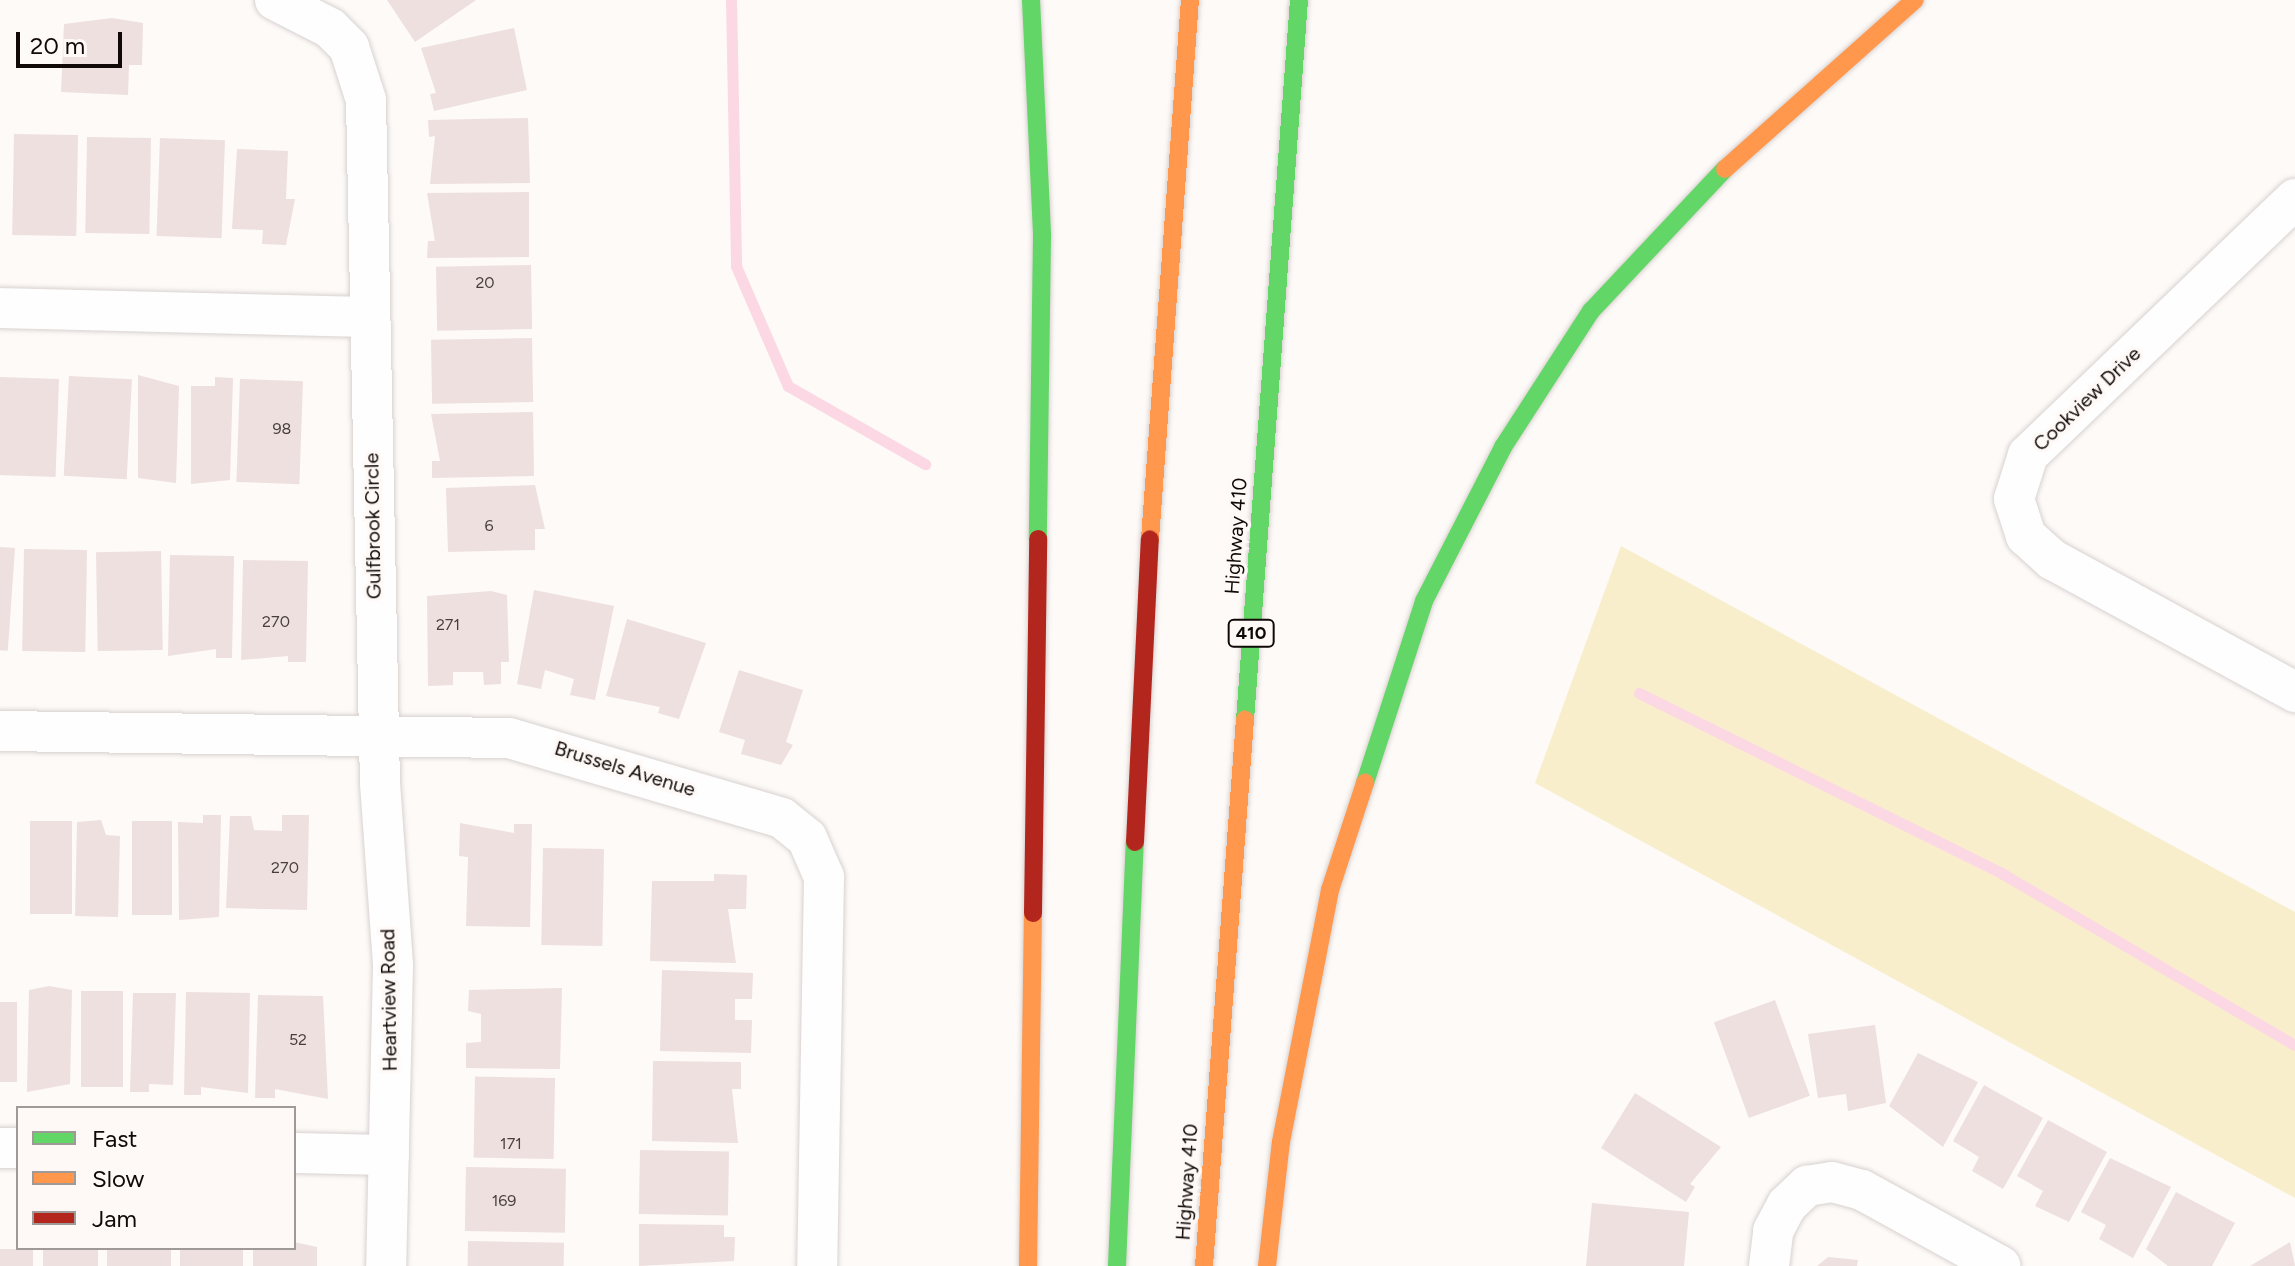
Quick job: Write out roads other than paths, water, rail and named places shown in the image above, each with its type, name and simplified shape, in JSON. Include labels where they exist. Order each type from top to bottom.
[{"type":"highway","points":[[1028,1266],[1042,237],[1031,0]]},
{"type":"highway","points":[[1117,1266],[1146,595],[1190,0]]},
{"type":"highway","name":"Highway 410","points":[[1204,1266],[1299,0]]},
{"type":"highway","points":[[1267,1266],[1281,1142],[1330,890],[1424,601],[1503,447],[1591,311],[1699,192],[1915,0]]},
{"type":"street","name":"Gulfbrook Circle","points":[[275,0],[330,28],[362,72],[379,735]]},
{"type":"street","name":"Cookview Drive","points":[[2290,215],[2028,455],[2014,499],[2026,536],[2053,560],[2295,692]]},
{"type":"street","points":[[0,308],[367,317]]},
{"type":"street","name":"Brussels Avenue","points":[[0,731],[379,735],[552,745],[782,818],[807,838],[824,877],[817,1266]]},
{"type":"street","name":"Heartview Road","points":[[379,735],[393,966],[386,1266]]},
{"type":"street","points":[[296,1153],[389,1155]]},
{"type":"street","points":[[1769,1266],[1773,1231],[1787,1205],[1807,1186],[1832,1182],[1862,1190],[2000,1266]]},
{"type":"waterway","points":[[731,0],[736,266],[788,386],[925,464]]},
{"type":"waterway","points":[[1639,693],[2003,874],[2295,1045]]}]
